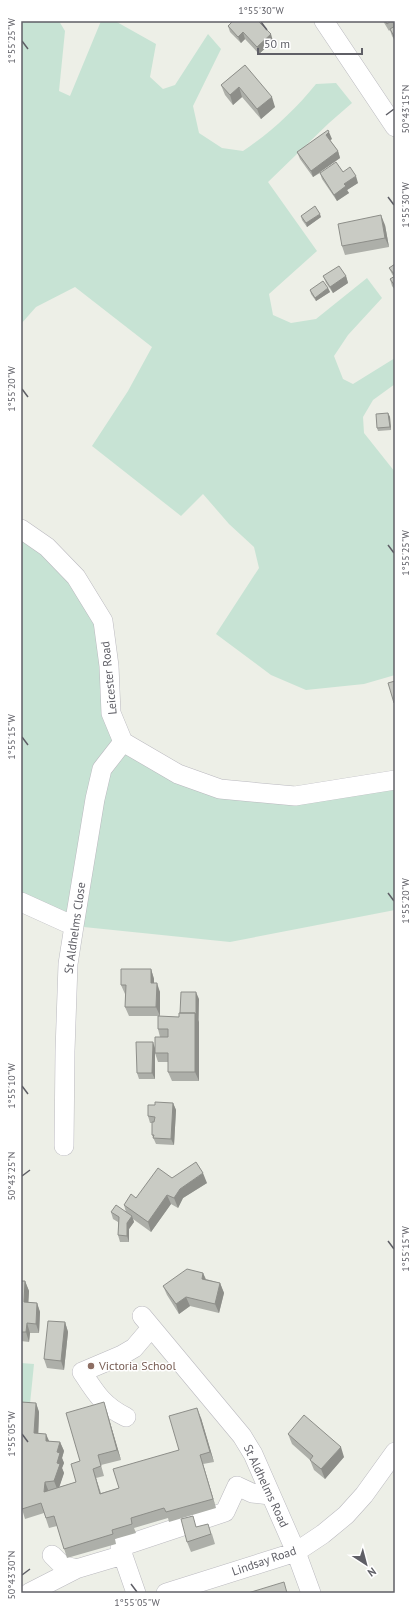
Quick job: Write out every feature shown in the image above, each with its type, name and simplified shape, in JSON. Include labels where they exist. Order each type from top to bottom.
[{"type":"street","points":[[324,21],[395,127]]},
{"type":"street","name":"Leicester Road","points":[[21,529],[47,547],[76,577],[103,621],[109,666],[111,713],[123,742]]},
{"type":"street","points":[[123,742],[178,774],[220,789],[295,796],[395,780]]},
{"type":"street","name":"St Aldhelms Close","points":[[64,1146],[62,1124],[68,980],[74,926],[95,799],[102,769],[123,742]]},
{"type":"street","points":[[21,902],[74,926]]},
{"type":"street","name":"St Aldhelms Road","points":[[126,1417],[112,1410],[97,1394],[82,1372],[122,1355],[134,1348],[146,1322],[196,1379],[242,1436],[253,1454],[296,1552],[310,1593]]},
{"type":"street","name":"Lindsay Road","points":[[166,1593],[296,1552],[324,1534],[346,1515],[364,1495],[395,1452]]},
{"type":"street","points":[[136,1593],[120,1547],[225,1512],[237,1486],[252,1493],[270,1495]]},
{"type":"street","points":[[52,1555],[62,1565],[76,1569]]},
{"type":"street","points":[[29,1593],[76,1569],[123,1555]]},
{"type":"green space","points":[[21,21],[59,21],[65,31],[59,91],[70,96],[101,21],[115,21],[156,44],[150,77],[163,89],[175,85],[208,34],[221,49],[193,106],[199,133],[222,148],[243,151],[263,137],[282,120],[300,103],[316,84],[336,83],[352,103],[268,182],[317,251],[269,294],[273,315],[291,323],[316,319],[367,278],[382,298],[348,335],[334,356],[343,379],[353,384],[395,358],[395,384],[373,400],[363,417],[364,433],[395,472],[395,675],[364,684],[306,690],[271,675],[216,634],[259,568],[254,547],[229,524],[203,494],[181,516],[92,446],[128,391],[152,347],[75,287],[36,307],[21,324]]},
{"type":"green space","points":[[24,531],[103,621],[123,742],[178,774],[295,796],[395,780],[395,910],[230,942],[74,926],[21,902],[21,539]]},
{"type":"green space","points":[[21,1363],[34,1364],[30,1404],[21,1403]]},
{"type":"building","points":[[233,21],[258,21],[271,34],[257,47],[243,32],[238,37],[228,26]]},
{"type":"building","points":[[395,26],[395,38],[390,29]]},
{"type":"building","points":[[245,65],[272,97],[257,109],[239,87],[230,95],[221,85]]},
{"type":"building","points":[[328,130],[329,132],[326,135],[338,151],[311,171],[297,152]]},
{"type":"building","points":[[336,162],[343,172],[350,167],[356,176],[344,184],[346,186],[334,195],[320,173]]},
{"type":"building","points":[[315,206],[320,214],[306,223],[301,216]]},
{"type":"building","points":[[381,215],[385,238],[342,246],[338,224]]},
{"type":"building","points":[[395,264],[395,275],[389,268]]},
{"type":"building","points":[[339,266],[346,276],[330,287],[323,276]]},
{"type":"building","points":[[395,276],[395,286],[390,279]]},
{"type":"building","points":[[323,281],[328,288],[315,298],[310,290]]},
{"type":"building","points":[[388,413],[390,427],[377,428],[376,414]]},
{"type":"building","points":[[395,681],[395,703],[394,703],[388,683]]},
{"type":"building","points":[[121,969],[151,969],[151,983],[157,983],[156,1007],[125,1007],[126,985],[121,985]]},
{"type":"building","points":[[181,992],[196,992],[196,1015],[195,1013],[180,1013]]},
{"type":"building","points":[[179,1013],[195,1013],[195,1072],[168,1072],[168,1053],[155,1053],[155,1037],[168,1037],[168,1029],[158,1029],[158,1016],[179,1017]]},
{"type":"building","points":[[136,1042],[153,1042],[152,1073],[137,1073]]},
{"type":"building","points":[[155,1102],[173,1103],[171,1139],[153,1138],[152,1122],[154,1122],[155,1117],[148,1116],[148,1105],[155,1105]]},
{"type":"building","points":[[196,1162],[203,1173],[180,1189],[174,1198],[167,1195],[148,1222],[124,1205],[131,1194],[136,1198],[158,1168],[172,1178]]},
{"type":"building","points":[[116,1205],[132,1216],[127,1223],[127,1236],[118,1235],[119,1217],[111,1212]]},
{"type":"building","points":[[187,1269],[203,1273],[202,1279],[220,1283],[215,1304],[186,1297],[176,1304],[163,1286]]},
{"type":"building","points":[[21,1281],[25,1281],[24,1302],[37,1303],[36,1324],[27,1323],[26,1332],[21,1332]]},
{"type":"building","points":[[48,1321],[65,1322],[61,1361],[44,1359]]},
{"type":"building","points":[[21,1402],[36,1403],[34,1433],[46,1434],[46,1441],[60,1442],[57,1452],[60,1453],[57,1463],[60,1464],[54,1481],[45,1482],[44,1492],[76,1482],[71,1464],[80,1461],[66,1413],[104,1402],[117,1450],[98,1455],[101,1466],[93,1469],[100,1494],[119,1488],[113,1469],[179,1450],[169,1416],[197,1408],[210,1452],[200,1455],[213,1499],[166,1512],[164,1508],[131,1518],[132,1524],[112,1530],[113,1534],[64,1549],[54,1516],[46,1518],[41,1503],[22,1509],[21,1507]]},
{"type":"building","points":[[304,1415],[341,1447],[321,1469],[310,1460],[313,1456],[288,1434]]},
{"type":"building","points":[[193,1516],[196,1527],[208,1524],[211,1534],[187,1542],[181,1519]]},
{"type":"building","points":[[284,1582],[287,1593],[248,1593]]},
{"type":"place","name":"Victoria School","points":[[91,1366]]}]
